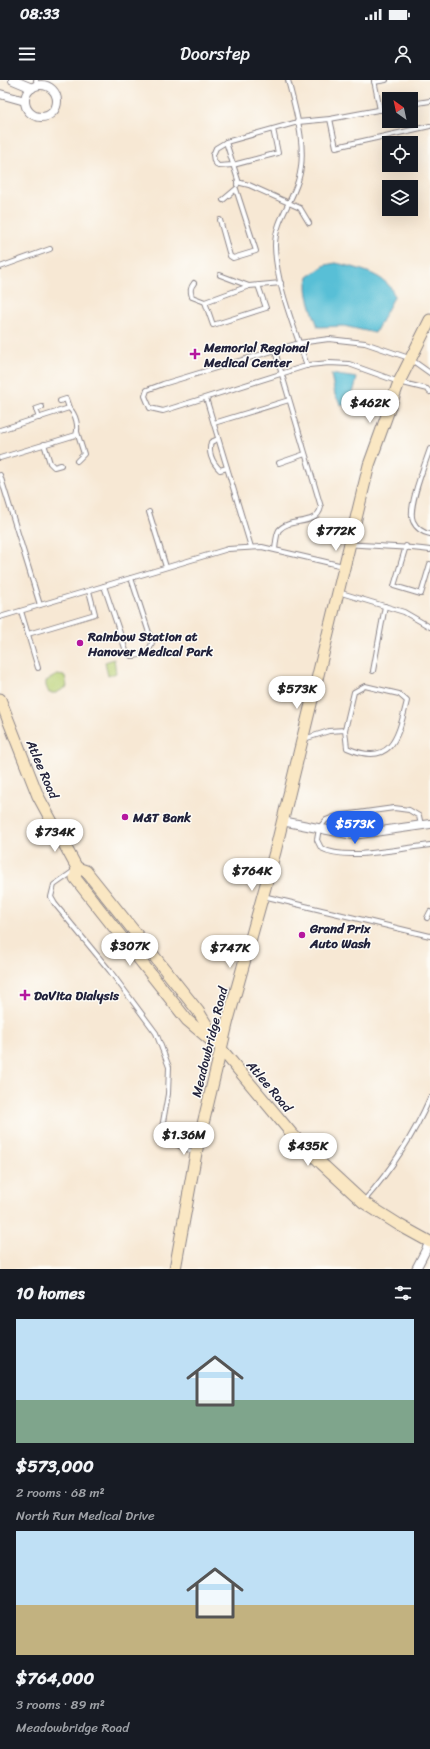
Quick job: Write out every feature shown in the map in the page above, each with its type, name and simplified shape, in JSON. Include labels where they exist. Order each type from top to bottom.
[{"type":"main road","name":"Meadowbridge Road","points":[[175,1269],[196,1153],[228,1020],[282,821],[371,458],[399,382],[430,320]]},
{"type":"main road","name":"Atlee Road","points":[[0,699],[38,796],[77,868],[75,878],[130,949],[187,1020],[222,1050],[292,1134],[322,1164],[363,1202],[430,1242]]},
{"type":"street","points":[[13,80],[47,86],[55,93],[57,98],[56,108],[48,116],[38,117],[29,111],[25,101],[28,92],[35,85]]},
{"type":"street","points":[[0,94],[25,101]]},
{"type":"street","points":[[282,821],[353,835],[430,824]]},
{"type":"street","points":[[416,1269],[430,1242]]},
{"type":"lane","points":[[288,80],[298,122],[302,153],[301,168],[298,181],[280,219],[275,246],[281,283],[307,366]]},
{"type":"lane","points":[[273,129],[278,153],[233,165],[218,166],[214,161],[213,155],[216,148],[226,142],[298,122],[330,120],[380,110],[374,81],[386,80]]},
{"type":"lane","points":[[418,103],[430,101]]},
{"type":"lane","points":[[330,120],[336,147],[430,126]]},
{"type":"lane","points":[[220,220],[230,256],[233,258],[256,251],[236,189],[237,182],[226,142]]},
{"type":"lane","points":[[237,182],[249,185],[302,210],[309,222]]},
{"type":"lane","points":[[223,200],[236,189]]},
{"type":"lane","points":[[0,267],[50,249]]},
{"type":"lane","points":[[220,275],[249,286]]},
{"type":"lane","points":[[194,283],[191,287],[192,297],[205,302],[249,286],[281,283]]},
{"type":"lane","points":[[205,302],[213,325],[266,308],[258,285]]},
{"type":"lane","points":[[430,373],[410,358],[365,343],[329,339],[299,344],[152,387],[147,390],[145,396],[150,408],[163,411],[307,366],[329,363],[349,364],[399,382],[427,389],[430,392]]},
{"type":"lane","points":[[275,351],[283,374],[288,400],[321,507],[320,513],[315,518],[283,527],[278,532],[275,549]]},
{"type":"lane","points":[[206,398],[251,547]]},
{"type":"lane","points":[[60,401],[66,399],[78,429],[77,432],[84,454],[77,460]]},
{"type":"lane","points":[[214,423],[288,400]]},
{"type":"lane","points":[[39,418],[36,409],[42,407]]},
{"type":"lane","points":[[0,430],[69,408]]},
{"type":"lane","points":[[0,458],[76,434],[77,432]]},
{"type":"lane","points":[[218,439],[211,442],[209,448],[213,464],[220,470],[227,468]]},
{"type":"lane","points":[[44,444],[50,463],[54,467],[61,465]]},
{"type":"lane","points":[[430,448],[412,509],[416,526],[420,530],[430,534]]},
{"type":"lane","points":[[279,463],[305,454]]},
{"type":"lane","points":[[0,475],[40,605]]},
{"type":"lane","points":[[149,512],[166,568]]},
{"type":"lane","points":[[350,544],[391,548],[406,546],[430,550]]},
{"type":"lane","points":[[406,546],[394,586],[421,594],[430,564]]},
{"type":"lane","points":[[0,617],[228,549],[251,547],[275,549],[344,566]]},
{"type":"lane","points":[[104,586],[126,651],[131,656],[138,656],[146,652],[151,646],[152,642],[131,578]]},
{"type":"lane","points":[[28,634],[95,614],[89,591]]},
{"type":"lane","points":[[338,592],[404,612],[430,627]]},
{"type":"lane","points":[[373,671],[385,606]]},
{"type":"lane","points":[[21,611],[38,668]]},
{"type":"lane","points":[[365,686],[399,694],[408,702],[398,736],[391,747],[376,753],[359,753],[348,748],[345,730],[354,692],[365,686]]},
{"type":"lane","points":[[302,740],[329,731],[345,730]]},
{"type":"lane","points":[[421,825],[419,816],[415,812],[394,808],[336,816],[326,820],[319,828],[318,844],[326,850],[336,854],[353,854],[430,845]]},
{"type":"lane","points":[[77,868],[54,885],[51,891],[51,897],[55,904],[110,971],[156,1033],[169,1067],[168,1094],[161,1133],[168,1141],[196,1153]]},
{"type":"lane","points":[[262,896],[430,936]]},
{"type":"lane","points":[[427,918],[430,912]]},
{"type":"lane","points":[[363,1202],[396,1161],[409,1141],[430,1098]]},
{"type":"green space","points":[[114,659],[116,673],[108,676],[105,662]]},
{"type":"green space","points":[[57,675],[65,676],[67,687],[56,693],[49,693],[46,686],[46,681]]},
{"type":"water","points":[[336,263],[371,273],[392,289],[394,297],[375,333],[344,326],[318,327],[308,296],[308,277],[325,265]]},
{"type":"water","points":[[331,374],[357,378],[351,401],[348,405],[341,405],[335,395]]},
{"type":"place","name":"Memorial Regional Medical Center","points":[[195,354]]},
{"type":"place","name":"Rainbow Station at Hanover Medical Park","points":[[80,643]]},
{"type":"place","name":"M&T Bank","points":[[125,817]]},
{"type":"place","name":"Grand Prix Auto Wash","points":[[302,935]]},
{"type":"place","name":"DaVita Dialysis","points":[[25,995]]}]
